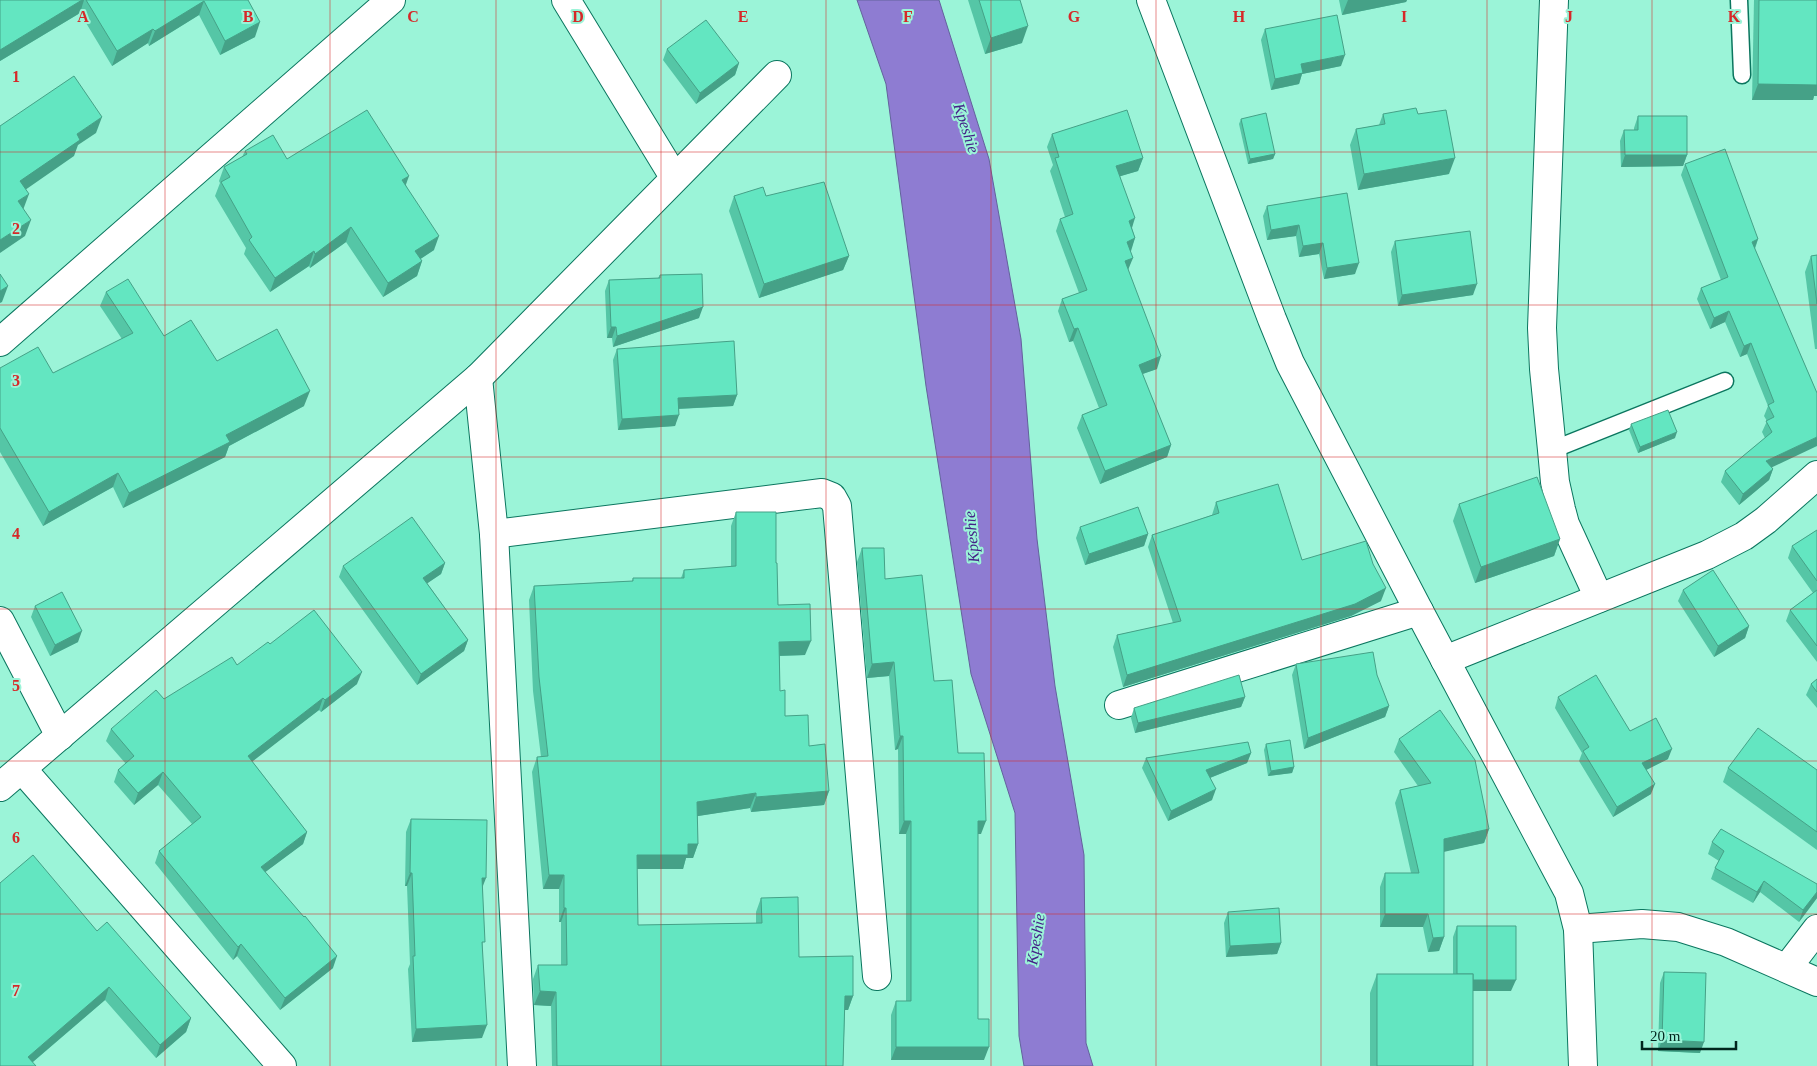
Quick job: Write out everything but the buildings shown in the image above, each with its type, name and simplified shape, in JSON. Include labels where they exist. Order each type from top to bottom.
[{"type":"street","points":[[0,342],[391,0]]},
{"type":"street","points":[[566,0],[674,178]]},
{"type":"street","points":[[1151,0],[1290,363],[1419,611],[1569,892],[1578,929],[1583,1066]]},
{"type":"street","points":[[1554,0],[1542,328],[1544,368],[1555,482],[1565,524],[1599,598]]},
{"type":"street","points":[[0,787],[478,378],[777,75]]},
{"type":"street","points":[[478,378],[494,534],[522,1066]]},
{"type":"street","points":[[1445,660],[1707,555],[1744,536],[1766,520],[1817,475]]},
{"type":"street","points":[[494,534],[822,493],[832,497],[837,506],[877,976]]},
{"type":"street","points":[[1119,704],[1419,611]]},
{"type":"street","points":[[0,621],[60,736]]},
{"type":"street","points":[[22,769],[269,1062]]},
{"type":"street","points":[[1578,929],[1642,924],[1678,927],[1726,942],[1817,982]]},
{"type":"street","points":[[1787,968],[1817,929]]},
{"type":"lane","points":[[1739,0],[1742,75]]},
{"type":"lane","points":[[1552,450],[1725,381]]},
{"type":"water","name":"Kpeshie","points":[[857,0],[939,0],[989,159],[1021,339],[1037,539],[1055,686],[1084,855],[1086,1043],[1093,1066],[1024,1066],[1019,1036],[1015,813],[971,674],[926,386],[886,84]]}]
